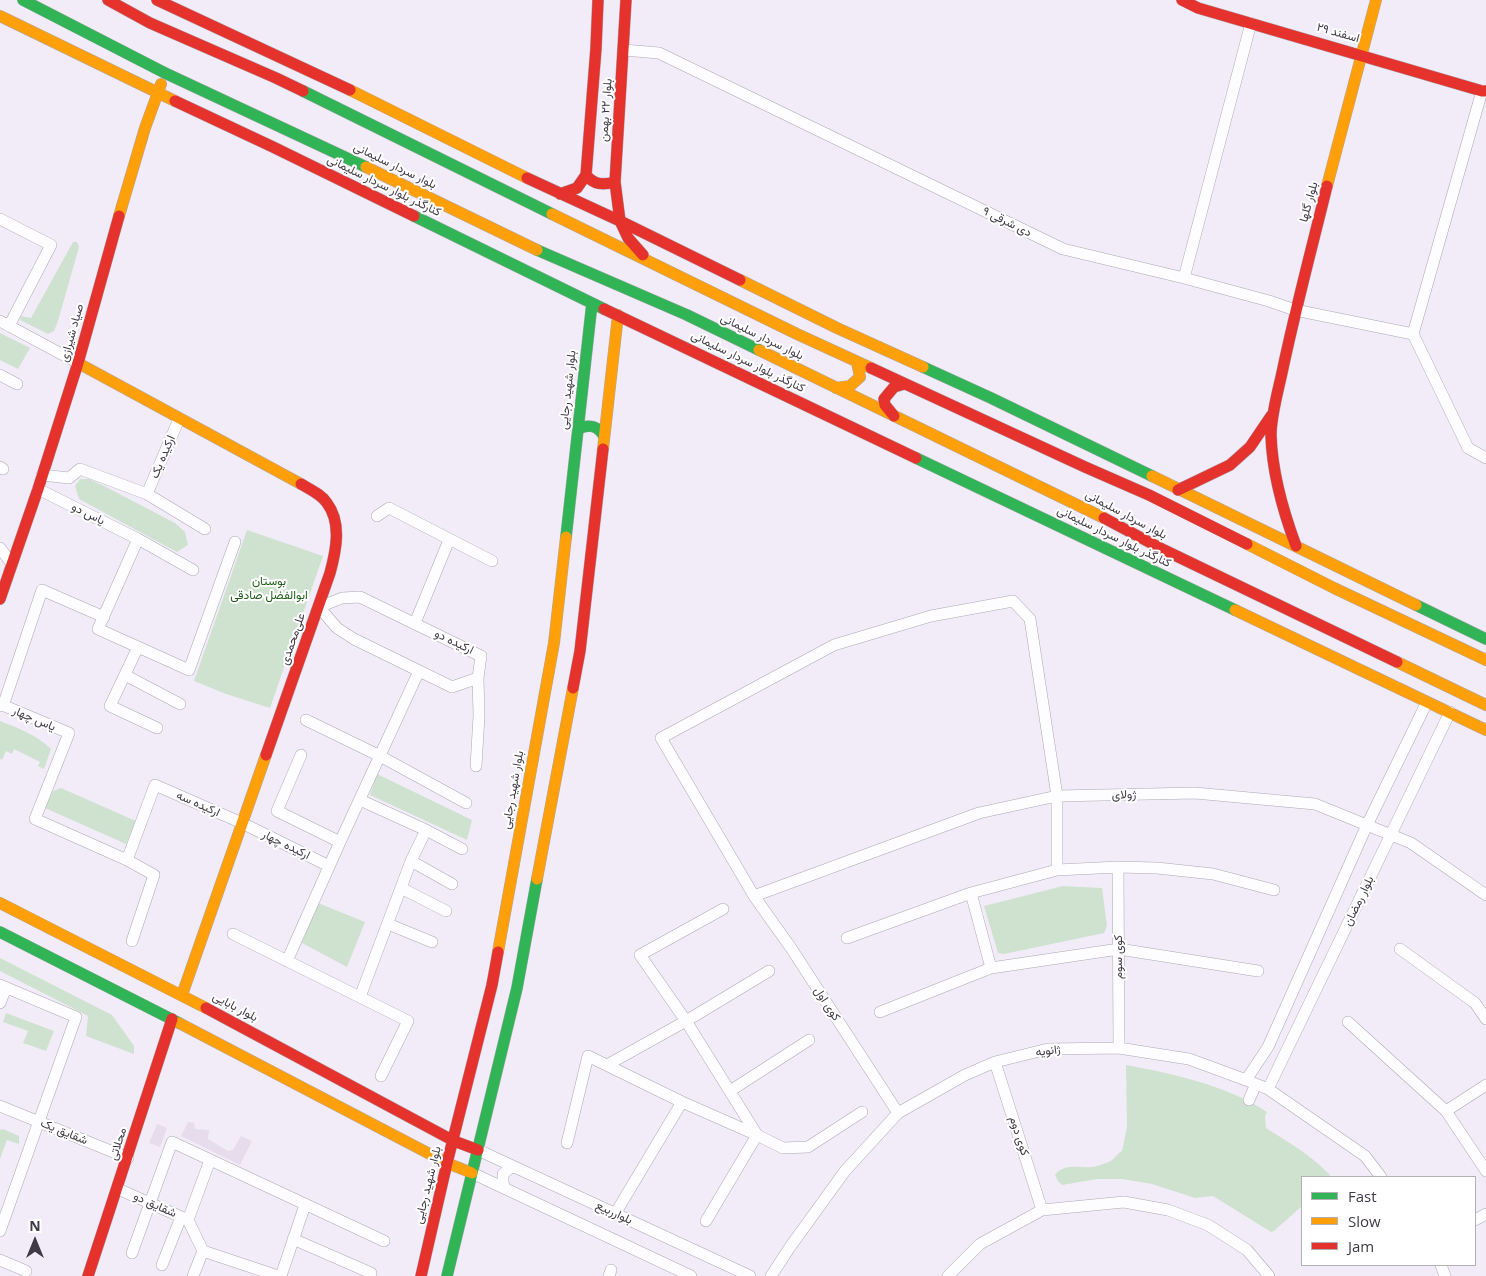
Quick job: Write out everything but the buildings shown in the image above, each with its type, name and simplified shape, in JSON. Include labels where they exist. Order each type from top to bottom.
[{"type":"street","name":"بلوار سردار سلیمانی","points":[[23,0],[165,73],[544,253],[687,315],[1051,492],[1137,550],[1327,630],[1486,705]]},
{"type":"street","name":"بلوار سردار سلیمانی","points":[[108,0],[150,23],[276,78],[857,362],[1085,468],[1150,495],[1334,588],[1486,660]]},
{"type":"street","points":[[157,0],[348,89],[837,328],[991,398],[1486,640]]},
{"type":"street","name":"بلوار ۲۲ بهمن","points":[[586,175],[598,0]]},
{"type":"street","name":"بلوار ۲۲ بهمن","points":[[620,221],[615,182],[626,0]]},
{"type":"street","name":"۲۹ اسفند","points":[[1182,0],[1198,8],[1484,91]]},
{"type":"street","name":"بلوار گلها","points":[[1296,546],[1286,519],[1278,487],[1271,433],[1295,310],[1376,0]]},
{"type":"street","name":"کنارگذر بلوار سردار سلیمانی","points":[[0,16],[157,93],[273,146],[592,302],[1137,550],[1427,702],[1486,730]]},
{"type":"street","points":[[1184,278],[1251,23]]},
{"type":"street","name":"۹ دی شرقی","points":[[624,50],[659,53],[1063,249],[1184,278],[1295,310],[1413,334]]},
{"type":"street","name":"صیاد شیرازی","points":[[0,599],[38,489],[78,363],[109,248],[157,93],[165,73]]},
{"type":"street","points":[[1484,91],[1413,334],[1468,448],[1486,458]]},
{"type":"street","points":[[250,112],[257,127],[273,146]]},
{"type":"street","points":[[560,194],[577,188],[586,175],[590,181],[596,184],[602,185],[615,182]]},
{"type":"street","points":[[0,218],[51,245],[5,323],[78,363]]},
{"type":"street","points":[[620,221],[628,238],[648,261]]},
{"type":"street","name":"بلوار شهید رجایی","points":[[421,1276],[447,1163],[492,985],[554,643],[592,302]]},
{"type":"street","points":[[446,1276],[517,988],[580,651],[618,314]]},
{"type":"street","points":[[836,388],[850,387],[860,377],[857,362]]},
{"type":"street","name":"علی‌محمدی","points":[[78,363],[317,493],[328,504],[336,532],[336,551],[319,607],[182,995]]},
{"type":"street","points":[[0,375],[17,384]]},
{"type":"street","points":[[894,416],[884,399],[894,387],[904,384]]},
{"type":"street","name":"بلوار گلها","points":[[1178,490],[1230,465],[1250,447],[1274,413]]},
{"type":"street","name":"ارکیده یک","points":[[147,494],[179,419]]},
{"type":"street","points":[[578,429],[588,426],[597,427],[604,436]]},
{"type":"street","points":[[42,474],[69,478],[80,468],[147,494],[205,529]]},
{"type":"street","name":"یاس دو","points":[[38,489],[138,539],[192,570]]},
{"type":"street","points":[[377,516],[389,508],[492,561]]},
{"type":"street","points":[[138,539],[98,629],[189,670],[235,542]]},
{"type":"street","points":[[416,623],[449,540]]},
{"type":"street","points":[[0,548],[12,564]]},
{"type":"street","points":[[2,705],[42,590],[104,617]]},
{"type":"street","name":"ارکیده دو","points":[[319,607],[342,598],[360,597],[481,656],[478,678]]},
{"type":"street","points":[[1406,600],[1426,632],[1467,631]]},
{"type":"street","name":"کوی اول","points":[[898,1113],[792,948],[754,896],[660,738],[834,644],[931,616],[1013,601],[1030,619],[1057,796]]},
{"type":"street","points":[[319,607],[337,628],[354,640],[452,687],[478,678],[479,716],[476,766]]},
{"type":"street","points":[[138,646],[110,706],[157,728]]},
{"type":"street","points":[[288,961],[329,866],[419,671]]},
{"type":"street","points":[[125,675],[180,704]]},
{"type":"street","name":"بلوار رمضان","points":[[1249,1100],[1251,1082],[1367,825],[1427,702]]},
{"type":"street","name":"یاس چهار","points":[[2,705],[69,733],[35,818],[127,860]]},
{"type":"street","name":"بلوار رمضان","points":[[1268,1089],[1450,712]]},
{"type":"street","points":[[306,720],[380,756],[466,803]]},
{"type":"street","points":[[301,755],[278,811],[340,842]]},
{"type":"street","name":"ارکیده سه","points":[[127,860],[155,785],[242,823]]},
{"type":"street","name":"ژولای","points":[[754,896],[979,813],[1057,796],[1195,793],[1315,804],[1411,843],[1486,895]]},
{"type":"street","points":[[1056,870],[1057,796]]},
{"type":"street","points":[[360,800],[426,830],[462,849]]},
{"type":"street","name":"ارکیده چهار","points":[[242,823],[329,866]]},
{"type":"street","points":[[360,997],[411,861],[426,830]]},
{"type":"street","points":[[127,860],[154,875],[132,941]]},
{"type":"street","points":[[411,861],[452,884]]},
{"type":"street","points":[[847,938],[971,893],[1056,870],[1118,867],[1157,868],[1213,874],[1274,890]]},
{"type":"street","name":"کوی سوم","points":[[1118,867],[1119,1048]]},
{"type":"street","points":[[401,888],[446,911]]},
{"type":"street","points":[[971,893],[991,968]]},
{"type":"street","name":"بلوار بابایی","points":[[0,903],[182,995],[454,1141],[478,1150]]},
{"type":"street","points":[[723,909],[640,955],[686,1021],[757,1135]]},
{"type":"street","points":[[388,924],[432,942]]},
{"type":"street","points":[[0,932],[172,1019],[447,1163],[472,1173]]},
{"type":"street","points":[[233,934],[408,1021],[381,1076]]},
{"type":"street","points":[[880,1012],[991,968],[1119,949],[1258,971]]},
{"type":"street","points":[[1400,949],[1475,1003],[1486,1019]]},
{"type":"street","points":[[607,1065],[770,971]]},
{"type":"street","points":[[0,1003],[3,986],[76,1017],[0,1232]]},
{"type":"street","name":"محلاتی","points":[[88,1276],[172,1019]]},
{"type":"street","points":[[1348,1022],[1446,1111],[1486,1171]]},
{"type":"street","points":[[730,1091],[808,1040]]},
{"type":"street","name":"ژانویه","points":[[771,1276],[845,1172],[898,1113],[965,1075],[995,1062],[1048,1049],[1119,1048],[1189,1059],[1251,1082],[1268,1089],[1365,1156],[1380,1176]]},
{"type":"street","points":[[566,1143],[588,1056],[783,1148],[808,1147],[862,1112]]},
{"type":"street","name":"کوی دوم","points":[[995,1062],[1042,1210]]},
{"type":"street","points":[[1446,1111],[1486,1085]]},
{"type":"street","points":[[615,1214],[682,1102]]},
{"type":"street","name":"شقایق یک","points":[[0,1106],[128,1158]]},
{"type":"street","points":[[407,1142],[418,1134],[420,1129],[418,1121]]},
{"type":"street","points":[[706,1221],[757,1135]]},
{"type":"street","points":[[132,1253],[172,1142],[384,1241]]},
{"type":"street","name":"بلوارربیع","points":[[478,1150],[750,1276]]},
{"type":"street","points":[[162,1265],[210,1160]]},
{"type":"street","points":[[505,1188],[502,1179],[503,1174],[510,1168],[515,1167]]},
{"type":"street","name":"بلوارربیع","points":[[472,1173],[691,1276]]},
{"type":"street","name":"شقایق دو","points":[[118,1189],[184,1218],[203,1251]]},
{"type":"street","points":[[948,1276],[980,1244],[1042,1210],[1124,1202],[1168,1210],[1208,1224],[1247,1250],[1269,1276]]},
{"type":"street","points":[[198,1275],[203,1251],[280,1276],[305,1204]]},
{"type":"street","points":[[293,1239],[371,1273]]},
{"type":"street","points":[[0,1260],[26,1271]]},
{"type":"shaded area","points":[[188,1122],[194,1123],[195,1129],[209,1130],[208,1139],[228,1151],[233,1150],[241,1136],[252,1141],[240,1165],[181,1136]]},
{"type":"shaded area","points":[[157,1124],[167,1128],[160,1147],[149,1143]]},
{"type":"green space","points":[[73,242],[77,242],[79,247],[58,321],[54,331],[48,334],[20,320],[21,316],[31,318]]},
{"type":"green space","points":[[0,333],[30,348],[18,369],[0,360]]},
{"type":"green space","points":[[80,479],[89,479],[175,523],[185,532],[188,545],[177,552],[79,499],[75,486]]},
{"type":"green space","name":"بوستان ابوالفضل صادقی","points":[[247,530],[323,556],[270,708],[226,694],[194,681]]},
{"type":"green space","points":[[0,721],[33,736],[51,749],[44,769],[38,766],[40,762],[14,749],[12,754],[6,751],[2,760],[0,759]]},
{"type":"green space","points":[[377,774],[472,820],[467,840],[370,795]]},
{"type":"green space","points":[[61,788],[136,821],[126,844],[45,808],[53,791]]},
{"type":"green space","points":[[1063,886],[1102,888],[1107,926],[1104,933],[1004,954],[998,953],[984,906]]},
{"type":"green space","points":[[318,903],[365,922],[347,967],[302,943]]},
{"type":"green space","points":[[0,958],[112,1015],[134,1046],[134,1054],[86,1036],[88,1016],[0,971]]},
{"type":"green space","points":[[6,1013],[54,1031],[46,1051],[23,1043],[28,1031],[3,1022]]},
{"type":"green space","points":[[1126,1065],[1163,1072],[1199,1082],[1251,1103],[1267,1112],[1265,1116],[1266,1128],[1307,1155],[1330,1175],[1301,1176],[1301,1207],[1271,1232],[1213,1196],[1195,1198],[1152,1184],[1122,1179],[1097,1179],[1062,1185],[1058,1181],[1055,1175],[1067,1167],[1092,1167],[1110,1161],[1122,1151],[1127,1127]]},
{"type":"green space","points":[[3,1129],[19,1136],[19,1144],[7,1140],[0,1159],[0,1130]]},
{"type":"traffic: fast","points":[[23,0],[165,73],[366,167]]},
{"type":"traffic: fast","points":[[303,91],[552,214]]},
{"type":"traffic: fast","points":[[414,216],[604,309]]},
{"type":"traffic: fast","points":[[537,250],[687,315],[759,350]]},
{"type":"traffic: fast","points":[[566,537],[592,303]]},
{"type":"traffic: fast","points":[[923,367],[1152,476]]},
{"type":"traffic: fast","points":[[578,429],[586,426],[596,428],[604,436]]},
{"type":"traffic: fast","points":[[916,458],[1235,610]]},
{"type":"traffic: fast","points":[[1416,605],[1486,639]]},
{"type":"traffic: fast","points":[[447,1276],[517,988],[537,879]]},
{"type":"traffic: fast","points":[[0,932],[179,1023]]},
{"type":"traffic: slow","points":[[1327,186],[1376,0]]},
{"type":"traffic: slow","points":[[0,16],[175,101]]},
{"type":"traffic: slow","points":[[119,216],[145,128],[161,84]]},
{"type":"traffic: slow","points":[[350,90],[527,178]]},
{"type":"traffic: slow","points":[[366,167],[537,250]]},
{"type":"traffic: slow","points":[[552,214],[797,334],[871,368]]},
{"type":"traffic: slow","points":[[740,280],[837,328],[923,367]]},
{"type":"traffic: slow","points":[[603,449],[618,315]]},
{"type":"traffic: slow","points":[[759,350],[1104,518]]},
{"type":"traffic: slow","points":[[836,388],[850,386],[860,377],[857,362]]},
{"type":"traffic: slow","points":[[78,363],[301,484]]},
{"type":"traffic: slow","points":[[1152,476],[1416,605]]},
{"type":"traffic: slow","points":[[498,952],[554,643],[566,537]]},
{"type":"traffic: slow","points":[[1247,544],[1334,588],[1486,660]]},
{"type":"traffic: slow","points":[[1235,610],[1486,730]]},
{"type":"traffic: slow","points":[[1397,662],[1486,705]]},
{"type":"traffic: slow","points":[[537,879],[573,688]]},
{"type":"traffic: slow","points":[[182,995],[266,755]]},
{"type":"traffic: slow","points":[[0,903],[206,1008]]},
{"type":"traffic: slow","points":[[179,1023],[447,1163],[472,1173]]},
{"type":"traffic: jam","points":[[108,0],[150,23],[303,91]]},
{"type":"traffic: jam","points":[[157,0],[350,90]]},
{"type":"traffic: jam","points":[[560,194],[577,188],[586,175],[598,0]]},
{"type":"traffic: jam","points":[[626,0],[615,182],[620,221],[628,238],[643,255]]},
{"type":"traffic: jam","points":[[1182,0],[1198,8],[1486,91]]},
{"type":"traffic: jam","points":[[175,101],[414,216]]},
{"type":"traffic: jam","points":[[586,175],[592,181],[599,183],[615,182]]},
{"type":"traffic: jam","points":[[527,178],[740,280]]},
{"type":"traffic: jam","points":[[1296,546],[1276,478],[1271,427],[1293,322],[1327,186]]},
{"type":"traffic: jam","points":[[0,599],[38,489],[78,363],[119,216]]},
{"type":"traffic: jam","points":[[604,309],[916,458]]},
{"type":"traffic: jam","points":[[871,368],[1149,495],[1247,544]]},
{"type":"traffic: jam","points":[[894,416],[885,405],[884,399],[894,387],[904,384]]},
{"type":"traffic: jam","points":[[1178,490],[1230,465],[1250,447],[1271,416]]},
{"type":"traffic: jam","points":[[573,688],[580,651],[603,449]]},
{"type":"traffic: jam","points":[[266,755],[330,573],[336,546],[335,519],[332,511],[322,497],[301,484]]},
{"type":"traffic: jam","points":[[1104,518],[1164,550],[1397,662]]},
{"type":"traffic: jam","points":[[421,1276],[447,1163],[492,985],[498,952]]},
{"type":"traffic: jam","points":[[206,1008],[454,1141],[478,1150]]},
{"type":"traffic: jam","points":[[88,1276],[172,1019]]}]
